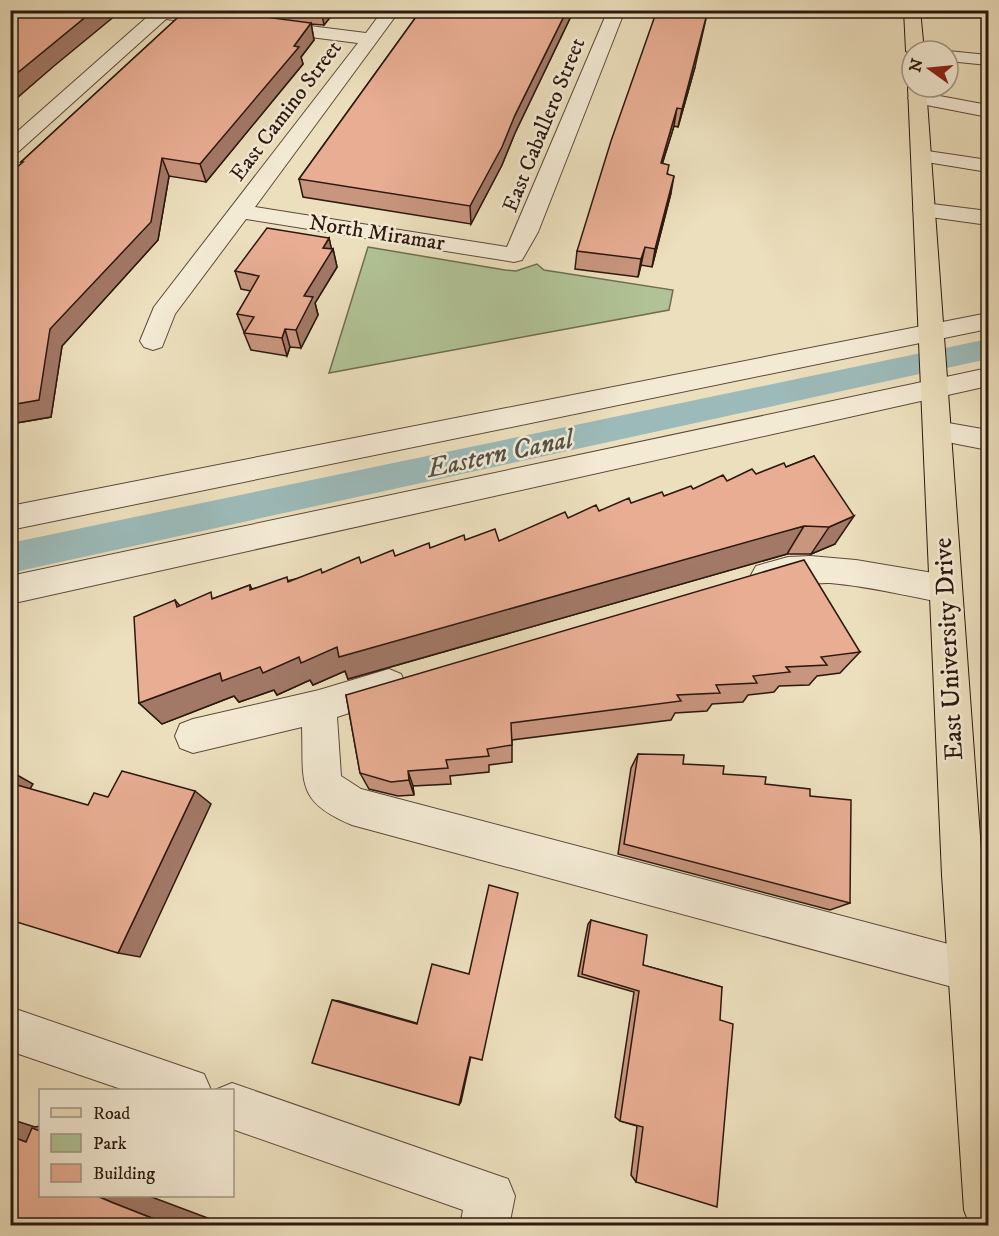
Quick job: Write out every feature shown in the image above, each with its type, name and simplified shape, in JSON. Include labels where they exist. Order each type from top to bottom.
[{"type":"main road","points":[[912,10],[914,39]]},
{"type":"main road","name":"East University Drive","points":[[917,99],[945,589],[975,879],[970,971],[988,1210]]},
{"type":"street","name":"East Camino Street","points":[[153,341],[163,313],[392,10]]},
{"type":"street","name":"East Caballero Street","points":[[514,255],[527,232],[617,10]]},
{"type":"street","points":[[10,149],[164,12],[370,39]]},
{"type":"street","points":[[960,57],[988,60]]},
{"type":"street","points":[[943,99],[988,111]]},
{"type":"street","points":[[921,156],[988,166]]},
{"type":"street","points":[[924,210],[988,218]]},
{"type":"street","name":"North Miramar","points":[[240,211],[514,255]]},
{"type":"street","points":[[10,518],[931,336],[988,321]]},
{"type":"street","points":[[10,590],[934,386],[988,377]]},
{"type":"street","points":[[937,431],[988,440]]},
{"type":"street","points":[[743,582],[788,569],[798,569],[826,570],[945,589]]},
{"type":"street","points":[[193,736],[319,706],[418,677]]},
{"type":"street","points":[[319,706],[324,786],[352,806],[970,971]]},
{"type":"street","points":[[10,1029],[185,1089]]},
{"type":"street","points":[[234,1107],[491,1196],[484,1226]]},
{"type":"green space","points":[[368,247],[505,270],[516,271],[537,264],[544,270],[673,290],[669,310],[329,373]]},
{"type":"building","points":[[10,10],[94,10],[10,79]]},
{"type":"building","points":[[186,10],[211,10],[311,23],[294,46],[299,47],[200,164],[162,158],[151,222],[50,329],[39,400],[10,405],[10,173]]},
{"type":"building","points":[[421,10],[567,10],[515,115],[502,147],[470,206],[299,179]]},
{"type":"building","points":[[657,10],[708,10],[682,109],[677,108],[661,163],[669,165],[667,174],[674,176],[655,249],[645,247],[641,259],[577,251],[611,141]]},
{"type":"building","points":[[267,228],[329,238],[323,248],[333,249],[304,296],[313,297],[296,330],[285,329],[282,338],[244,333],[254,317],[237,314],[259,276],[235,271]]},
{"type":"building","points":[[814,456],[854,516],[829,527],[804,526],[339,657],[337,647],[301,663],[299,657],[263,673],[260,667],[222,681],[220,673],[139,703],[134,617],[175,600],[177,607],[211,592],[212,599],[250,585],[250,590],[287,577],[288,582],[321,569],[322,573],[359,557],[361,563],[393,550],[395,556],[429,543],[430,548],[464,535],[465,540],[495,529],[499,541],[565,512],[568,518],[596,505],[599,511],[629,498],[631,503],[662,492],[664,496],[691,486],[693,489],[723,475],[727,481],[752,469],[756,474],[784,463],[786,467]]},
{"type":"building","points":[[804,560],[860,652],[821,657],[827,665],[786,667],[790,672],[753,676],[757,683],[716,685],[720,693],[677,695],[681,701],[511,723],[512,745],[487,749],[489,756],[446,760],[448,768],[408,771],[409,780],[391,782],[360,773],[346,695]]},
{"type":"building","points":[[638,754],[684,755],[683,764],[724,766],[723,774],[766,777],[765,784],[810,789],[810,796],[851,800],[850,903],[624,844]]},
{"type":"building","points":[[122,771],[195,791],[118,953],[10,920],[10,783],[88,805],[94,793],[108,797]]},
{"type":"building","points":[[489,885],[518,893],[482,1060],[470,1057],[459,1105],[312,1063],[332,1000],[417,1024],[432,964],[469,974]]},
{"type":"building","points":[[591,920],[647,935],[643,965],[722,987],[720,1020],[733,1024],[717,1207],[636,1182],[643,1127],[620,1121],[639,991],[582,974]]},
{"type":"building","points":[[32,1128],[39,1131],[39,1197],[100,1197],[172,1226],[10,1226],[10,1136],[26,1142]]},
{"type":"waterway","name":"Eastern Canal","points":[[10,558],[988,349]]}]
